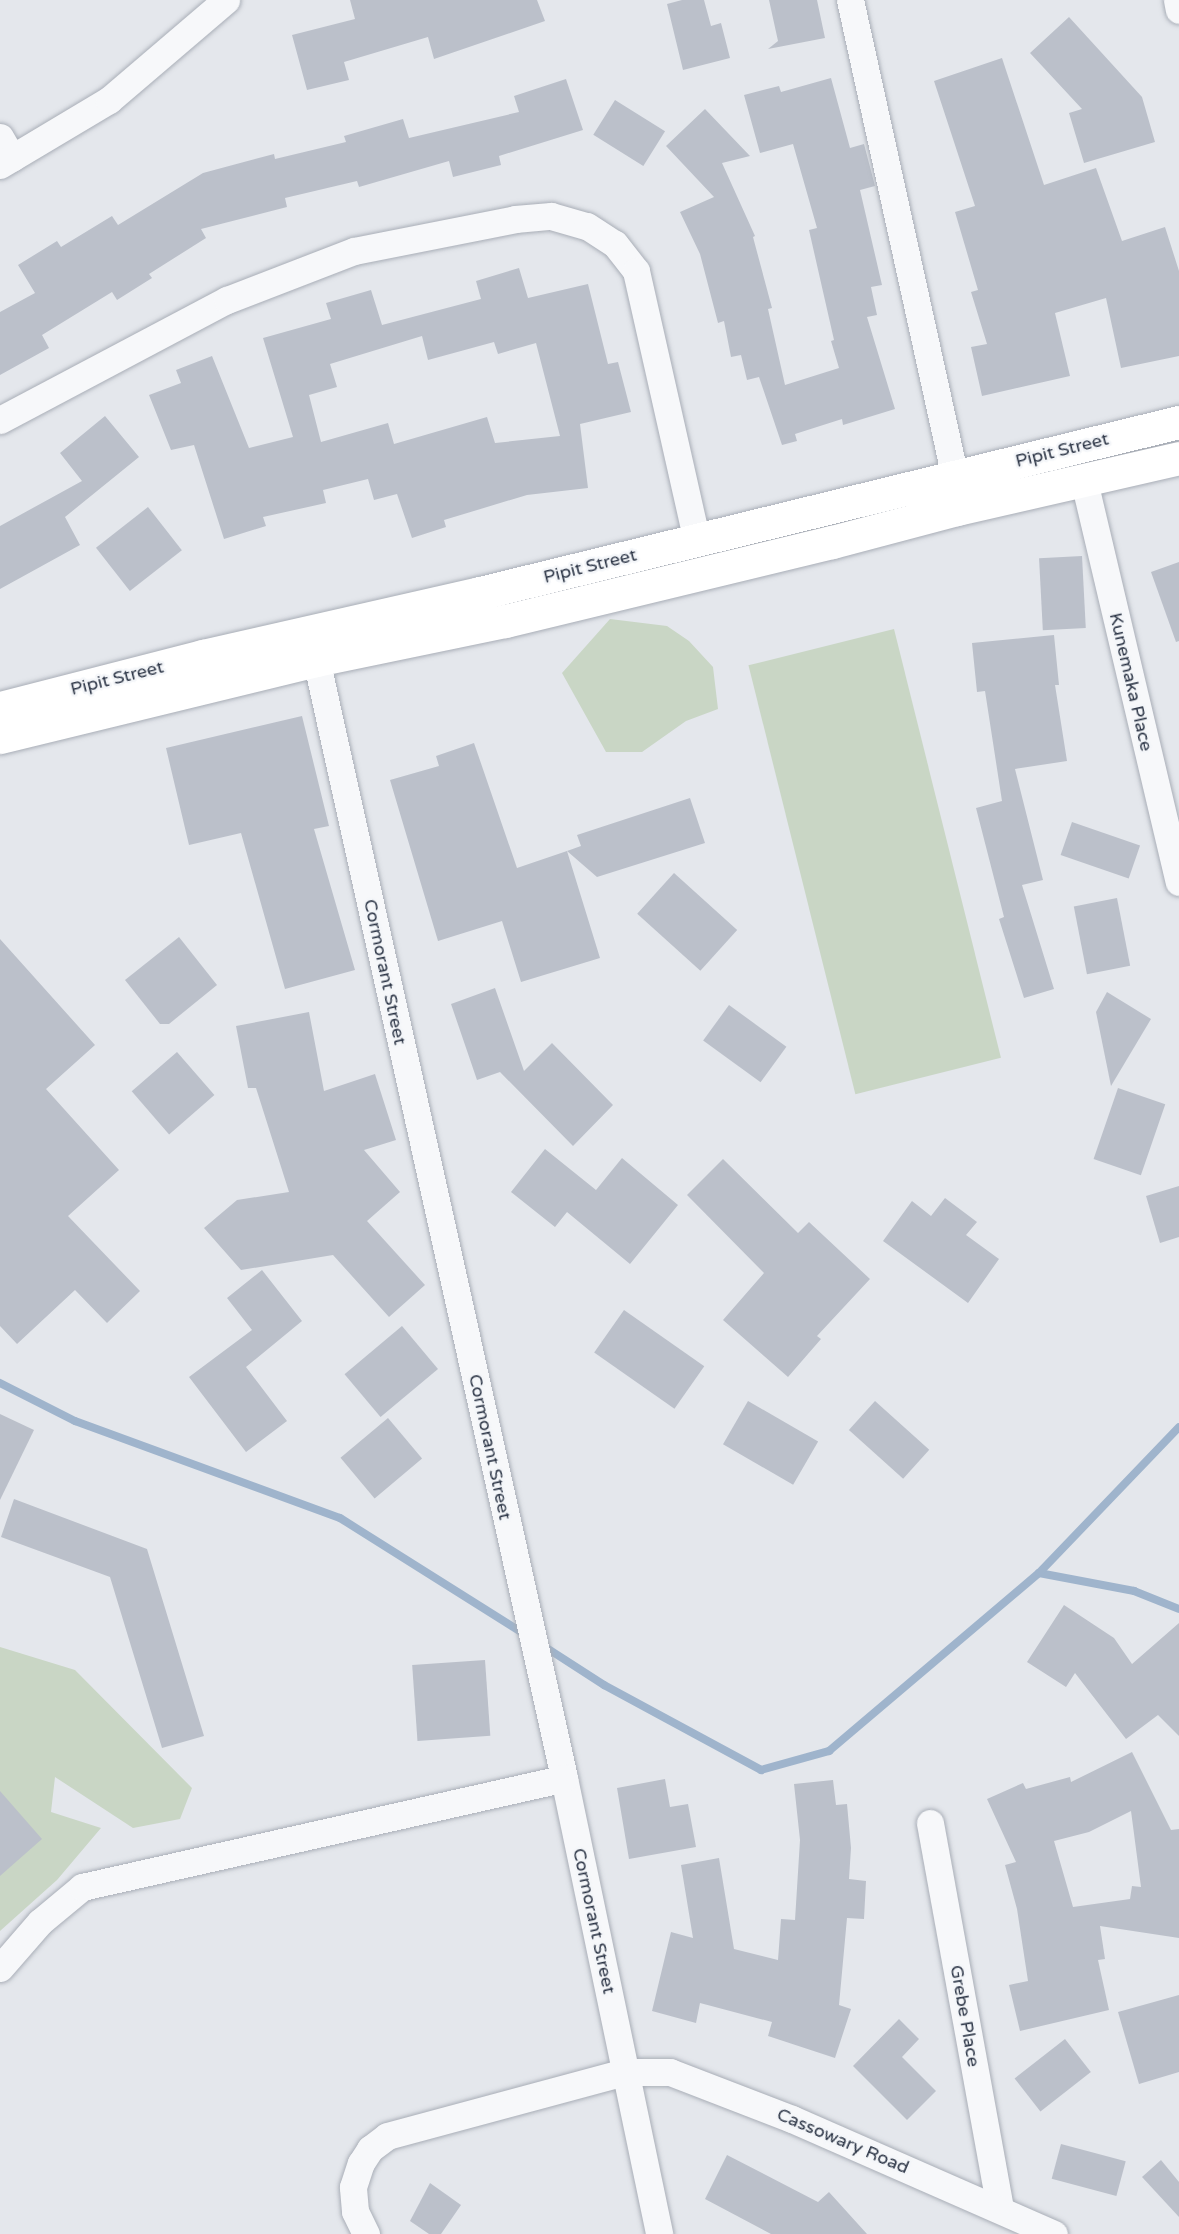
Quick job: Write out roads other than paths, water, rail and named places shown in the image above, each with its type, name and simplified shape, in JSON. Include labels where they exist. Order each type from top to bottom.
[{"type":"main road","name":"Pipit Street","points":[[0,737],[313,646],[697,540],[1179,422]]},
{"type":"main road","name":"Pipit Street","points":[[0,708],[203,656],[313,646],[506,621],[832,542],[957,509],[1179,458]]},
{"type":"street","points":[[4,153],[109,100],[226,0]]},
{"type":"street","points":[[850,0],[955,478]]},
{"type":"street","points":[[1177,0],[1179,10]]},
{"type":"street","points":[[0,420],[227,300],[354,251],[516,219],[551,216],[587,225],[615,244],[636,271],[697,540]]},
{"type":"street","name":"Kunemaka Place","points":[[1084,481],[1179,882]]},
{"type":"street","name":"Cormorant Street","points":[[313,646],[564,1778],[659,2234]]},
{"type":"street","points":[[0,1968],[40,1922],[82,1887],[564,1778]]},
{"type":"street","name":"Grebe Place","points":[[930,1823],[1000,2209]]},
{"type":"street","name":"Cassowary Road","points":[[366,2234],[355,2211],[353,2187],[361,2163],[370,2149],[387,2136],[625,2072],[670,2072],[792,2119],[1054,2234]]},
{"type":"waterway","points":[[0,1383],[75,1421],[340,1518],[526,1635]]},
{"type":"waterway","points":[[542,1645],[604,1685],[761,1770],[829,1751],[1039,1573],[1179,1427]]},
{"type":"waterway","points":[[1039,1573],[1134,1591],[1179,1609]]}]
